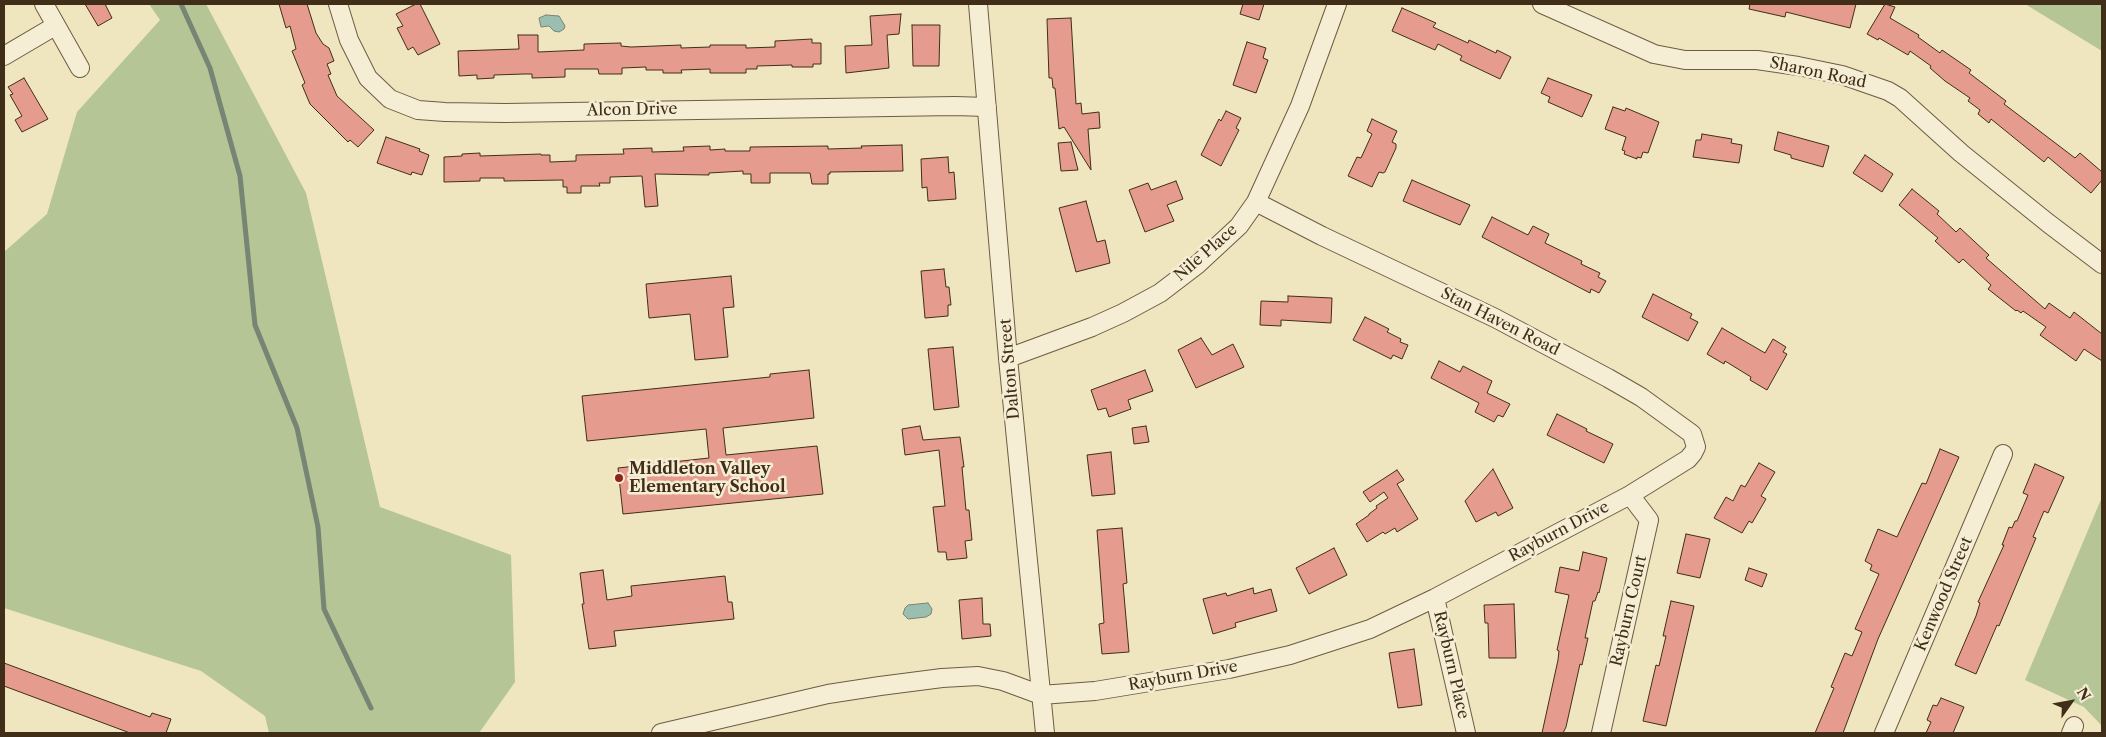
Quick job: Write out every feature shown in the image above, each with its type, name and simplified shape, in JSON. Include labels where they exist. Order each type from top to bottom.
[{"type":"street","points":[[44,4],[80,68]]},
{"type":"street","name":"Alcon Drive","points":[[338,4],[349,40],[368,78],[390,99],[418,110],[505,113],[987,107]]},
{"type":"street","name":"Dalton Street","points":[[978,4],[981,58],[987,107],[1008,358],[1045,733]]},
{"type":"street","name":"Nile Place","points":[[1008,358],[1092,327],[1123,313],[1160,292],[1198,264],[1228,238],[1256,202],[1300,106],[1337,4]]},
{"type":"street","name":"Sharon Road","points":[[1542,4],[1654,54],[1685,60],[1757,60],[1842,75],[1888,91],[1914,110],[1961,153],[2102,264]]},
{"type":"street","points":[[4,56],[55,26]]},
{"type":"street","name":"Stan Haven Road","points":[[1256,202],[1322,236],[1495,318],[1641,397],[1692,434],[1696,447],[1688,459],[1670,471]]},
{"type":"street","name":"Kenwood Street","points":[[1884,733],[2004,454]]},
{"type":"street","name":"Rayburn Drive","points":[[661,733],[828,694],[942,678],[978,676],[992,678],[1041,695],[1095,691],[1167,680],[1290,654],[1370,629],[1435,598],[1630,495],[1670,471]]},
{"type":"street","name":"Rayburn Court","points":[[1601,733],[1650,520],[1630,495]]},
{"type":"street","name":"Rayburn Place","points":[[1435,598],[1466,732]]},
{"type":"shaded area","points":[[149,4],[206,4],[306,193],[380,507],[511,555],[515,682],[479,733],[269,733],[265,716],[201,671],[4,608],[4,252],[47,214],[77,112],[160,20]]},
{"type":"shaded area","points":[[2025,4],[2102,4],[2102,51]]},
{"type":"shaded area","points":[[546,15],[559,16],[565,26],[564,29],[559,32],[554,31],[549,26],[541,27],[539,18]]},
{"type":"shaded area","points":[[2102,497],[2102,726],[2084,707],[2025,680]]},
{"type":"shaded area","points":[[928,603],[932,609],[931,614],[926,617],[908,619],[903,614],[908,605]]},
{"type":"building","points":[[85,4],[105,4],[112,18],[98,26]]},
{"type":"building","points":[[279,4],[307,4],[316,33],[323,44],[329,48],[334,61],[327,64],[331,74],[328,75],[337,96],[374,130],[358,147],[350,140],[348,142],[310,104],[302,85],[305,83],[292,51],[296,49],[290,26],[286,28]]},
{"type":"building","points":[[416,4],[420,4],[440,44],[418,55],[413,47],[408,50],[397,28],[403,26],[396,14]]},
{"type":"building","points":[[1243,4],[1264,4],[1259,20],[1240,14]]},
{"type":"building","points":[[1750,4],[1856,4],[1850,28],[1786,12],[1785,17],[1749,9]]},
{"type":"building","points":[[1885,4],[1895,7],[1890,18],[1919,35],[1918,37],[1940,53],[1942,50],[1971,70],[1969,73],[2006,101],[2004,104],[2075,158],[2080,153],[2102,172],[2102,180],[2091,193],[2048,157],[2044,162],[1991,119],[1989,123],[1978,114],[1980,110],[1968,101],[1970,98],[1945,81],[1930,68],[1931,66],[1910,51],[1908,55],[1879,38],[1878,40],[1867,34]]},
{"type":"building","points":[[1402,8],[1436,23],[1433,27],[1468,43],[1469,40],[1496,53],[1497,50],[1511,57],[1500,79],[1460,60],[1462,56],[1438,44],[1435,50],[1392,31]]},
{"type":"building","points":[[901,14],[899,34],[887,35],[889,68],[846,73],[845,46],[872,45],[870,16]]},
{"type":"building","points":[[1071,18],[1076,104],[1081,103],[1082,114],[1099,112],[1100,128],[1088,129],[1091,170],[1064,127],[1059,129],[1055,88],[1053,88],[1052,78],[1049,78],[1047,19]]},
{"type":"building","points":[[912,25],[940,25],[939,66],[913,66]]},
{"type":"building","points":[[518,35],[538,35],[538,52],[584,50],[584,44],[621,43],[621,46],[631,47],[681,45],[681,48],[710,47],[710,45],[746,45],[746,48],[775,47],[775,41],[812,39],[812,43],[821,43],[821,64],[813,64],[813,67],[792,67],[792,65],[757,66],[757,69],[746,69],[746,73],[710,73],[710,69],[681,70],[682,73],[663,73],[663,70],[646,70],[646,67],[622,68],[622,74],[599,74],[598,69],[565,69],[565,77],[532,78],[532,74],[524,74],[494,75],[494,78],[477,79],[477,75],[459,76],[458,51],[519,49]]},
{"type":"building","points":[[1247,42],[1266,48],[1263,58],[1268,60],[1256,93],[1233,85]]},
{"type":"building","points":[[24,78],[48,119],[22,132],[15,120],[22,116],[10,95],[13,94],[8,87]]},
{"type":"building","points":[[1548,78],[1592,95],[1582,117],[1548,102],[1550,97],[1541,93]]},
{"type":"building","points":[[1613,107],[1625,111],[1626,108],[1659,122],[1648,153],[1643,152],[1641,158],[1637,157],[1637,159],[1624,154],[1625,151],[1622,150],[1626,137],[1605,129]]},
{"type":"building","points":[[1226,111],[1241,118],[1236,128],[1239,130],[1221,166],[1201,155],[1219,119],[1221,121]]},
{"type":"building","points":[[1372,119],[1397,131],[1392,142],[1396,144],[1396,148],[1385,172],[1379,172],[1372,187],[1348,176],[1357,157],[1361,158],[1372,134],[1367,131]]},
{"type":"building","points":[[1778,132],[1829,146],[1823,167],[1791,158],[1791,155],[1774,150]]},
{"type":"building","points":[[1702,134],[1732,139],[1731,143],[1742,145],[1739,163],[1693,157],[1696,140],[1701,140]]},
{"type":"building","points":[[386,137],[420,149],[419,151],[429,155],[422,175],[412,172],[411,175],[377,163]]},
{"type":"building","points":[[1071,142],[1078,170],[1061,171],[1058,143]]},
{"type":"building","points":[[902,145],[903,171],[830,172],[828,174],[828,184],[812,184],[810,173],[770,173],[770,183],[751,183],[751,174],[743,174],[743,171],[709,173],[709,175],[655,174],[658,206],[645,207],[642,176],[610,177],[610,183],[599,183],[600,186],[581,186],[581,193],[567,193],[567,187],[563,187],[563,180],[504,181],[504,178],[480,178],[480,181],[444,182],[444,157],[462,156],[462,154],[480,153],[480,156],[541,154],[550,155],[550,162],[576,161],[576,155],[624,154],[623,149],[652,148],[652,152],[684,151],[683,147],[710,146],[710,150],[750,151],[750,147],[828,146],[828,149]]},
{"type":"building","points":[[1865,155],[1893,174],[1882,192],[1853,173]]},
{"type":"building","points":[[948,157],[949,173],[954,172],[956,199],[928,201],[927,187],[922,188],[921,159]]},
{"type":"building","points":[[1412,180],[1470,205],[1460,225],[1403,201]]},
{"type":"building","points":[[1176,181],[1183,199],[1167,205],[1174,221],[1145,232],[1129,190],[1148,183],[1151,190]]},
{"type":"building","points":[[1912,189],[1939,211],[1937,214],[1956,232],[1960,228],[1989,255],[1986,258],[2045,309],[2049,303],[2070,318],[2074,312],[2102,334],[2102,361],[2084,349],[2076,361],[2040,335],[2046,327],[2023,311],[2021,313],[2016,311],[1988,289],[1991,285],[1963,259],[1959,263],[1935,241],[1938,238],[1899,205]]},
{"type":"building","points":[[1086,201],[1097,242],[1105,240],[1110,263],[1076,272],[1059,208]]},
{"type":"building","points":[[1492,217],[1528,235],[1533,226],[1549,234],[1545,243],[1582,261],[1581,264],[1600,273],[1598,277],[1606,281],[1599,293],[1591,289],[1590,293],[1482,237]]},
{"type":"building","points":[[944,269],[951,305],[948,305],[948,316],[925,318],[921,271]]},
{"type":"building","points":[[731,276],[734,307],[723,308],[728,357],[695,360],[690,314],[649,318],[646,284]]},
{"type":"building","points":[[1653,294],[1692,314],[1690,318],[1698,322],[1688,341],[1642,317]]},
{"type":"building","points":[[1288,296],[1332,298],[1331,323],[1281,320],[1281,326],[1260,325],[1261,301],[1288,302]]},
{"type":"building","points":[[1365,317],[1389,329],[1387,332],[1401,339],[1400,342],[1408,345],[1402,359],[1393,355],[1391,359],[1353,340]]},
{"type":"building","points":[[1722,328],[1765,353],[1773,339],[1786,347],[1783,352],[1787,354],[1767,390],[1750,380],[1751,377],[1725,361],[1724,364],[1707,354]]},
{"type":"building","points":[[1201,338],[1212,355],[1233,344],[1244,367],[1196,388],[1178,350]]},
{"type":"building","points":[[953,347],[959,407],[934,410],[928,349]]},
{"type":"building","points":[[1439,361],[1460,372],[1463,366],[1492,381],[1487,393],[1510,404],[1503,417],[1498,415],[1494,422],[1475,412],[1479,403],[1431,378]]},
{"type":"building","points":[[809,370],[814,418],[723,428],[726,455],[817,446],[823,494],[623,514],[618,468],[709,458],[706,429],[587,441],[582,396],[770,377],[770,374]]},
{"type":"building","points":[[1145,370],[1153,391],[1128,400],[1131,409],[1109,417],[1106,408],[1098,410],[1091,390]]},
{"type":"building","points":[[1557,414],[1613,444],[1604,463],[1547,435]]},
{"type":"building","points":[[920,426],[923,440],[960,437],[964,467],[962,467],[966,510],[969,510],[972,540],[965,541],[967,558],[947,560],[946,552],[938,552],[933,507],[945,506],[939,450],[905,455],[902,429]]},
{"type":"building","points":[[1146,426],[1149,442],[1134,444],[1132,428]]},
{"type":"building","points":[[1940,449],[1959,457],[1878,639],[1843,733],[1815,733],[1834,688],[1831,687],[1845,653],[1852,656],[1862,632],[1855,629],[1879,574],[1870,570],[1872,565],[1865,561],[1878,529],[1897,537],[1922,483],[1926,484]]},
{"type":"building","points":[[1111,452],[1115,494],[1092,496],[1087,455]]},
{"type":"building","points":[[1759,463],[1775,472],[1761,496],[1766,499],[1752,523],[1749,521],[1742,533],[1714,518],[1726,497],[1733,501],[1741,485],[1745,487]]},
{"type":"building","points":[[2035,464],[2064,477],[2048,513],[2044,511],[2033,537],[2036,538],[1999,626],[1997,625],[1976,674],[1955,665],[1976,616],[1980,603],[1978,602],[2004,545],[2002,545],[2009,527],[2012,528],[2015,521],[2017,521],[2028,495],[2023,493]]},
{"type":"building","points":[[1493,469],[1513,508],[1498,516],[1496,512],[1476,522],[1465,501]]},
{"type":"building","points":[[1397,470],[1404,480],[1397,484],[1418,519],[1397,532],[1395,528],[1385,534],[1383,532],[1367,542],[1356,524],[1388,498],[1384,492],[1370,502],[1363,492]]},
{"type":"building","points":[[1122,528],[1127,583],[1123,584],[1129,652],[1102,654],[1099,624],[1104,623],[1097,530]]},
{"type":"building","points":[[1686,534],[1710,539],[1700,578],[1677,573]]},
{"type":"building","points":[[1334,548],[1347,575],[1309,594],[1296,568]]},
{"type":"building","points":[[1583,552],[1607,558],[1599,593],[1595,601],[1593,601],[1585,638],[1588,638],[1582,665],[1580,664],[1566,727],[1563,733],[1542,733],[1558,660],[1559,651],[1557,650],[1569,595],[1555,592],[1560,567],[1579,571]]},
{"type":"building","points":[[1749,568],[1767,574],[1762,587],[1745,580]]},
{"type":"building","points":[[603,570],[607,600],[632,596],[631,586],[725,576],[728,602],[732,602],[734,619],[614,631],[616,646],[589,649],[582,604],[584,604],[580,573]]},
{"type":"building","points":[[1253,588],[1254,594],[1271,589],[1277,611],[1235,623],[1236,627],[1213,634],[1203,599],[1226,593],[1227,596]]},
{"type":"building","points":[[982,598],[983,624],[990,624],[991,636],[962,639],[959,600]]},
{"type":"building","points":[[1671,601],[1694,606],[1666,726],[1643,721],[1656,665],[1659,666],[1666,636],[1663,636]]},
{"type":"building","points":[[1514,604],[1516,658],[1489,658],[1488,623],[1485,623],[1484,605]]},
{"type":"building","points":[[1414,649],[1422,705],[1398,708],[1389,653]]},
{"type":"building","points":[[4,663],[150,717],[152,713],[171,719],[166,733],[130,733],[4,686]]},
{"type":"building","points":[[1941,698],[1964,707],[1953,733],[1926,733],[1931,722],[1927,720],[1933,705],[1937,706]]},
{"type":"waterway","points":[[181,4],[210,68],[240,176],[255,325],[297,428],[318,527],[324,609],[371,708]]},
{"type":"place","name":"Middleton Valley Elementary School","points":[[619,478]]}]
